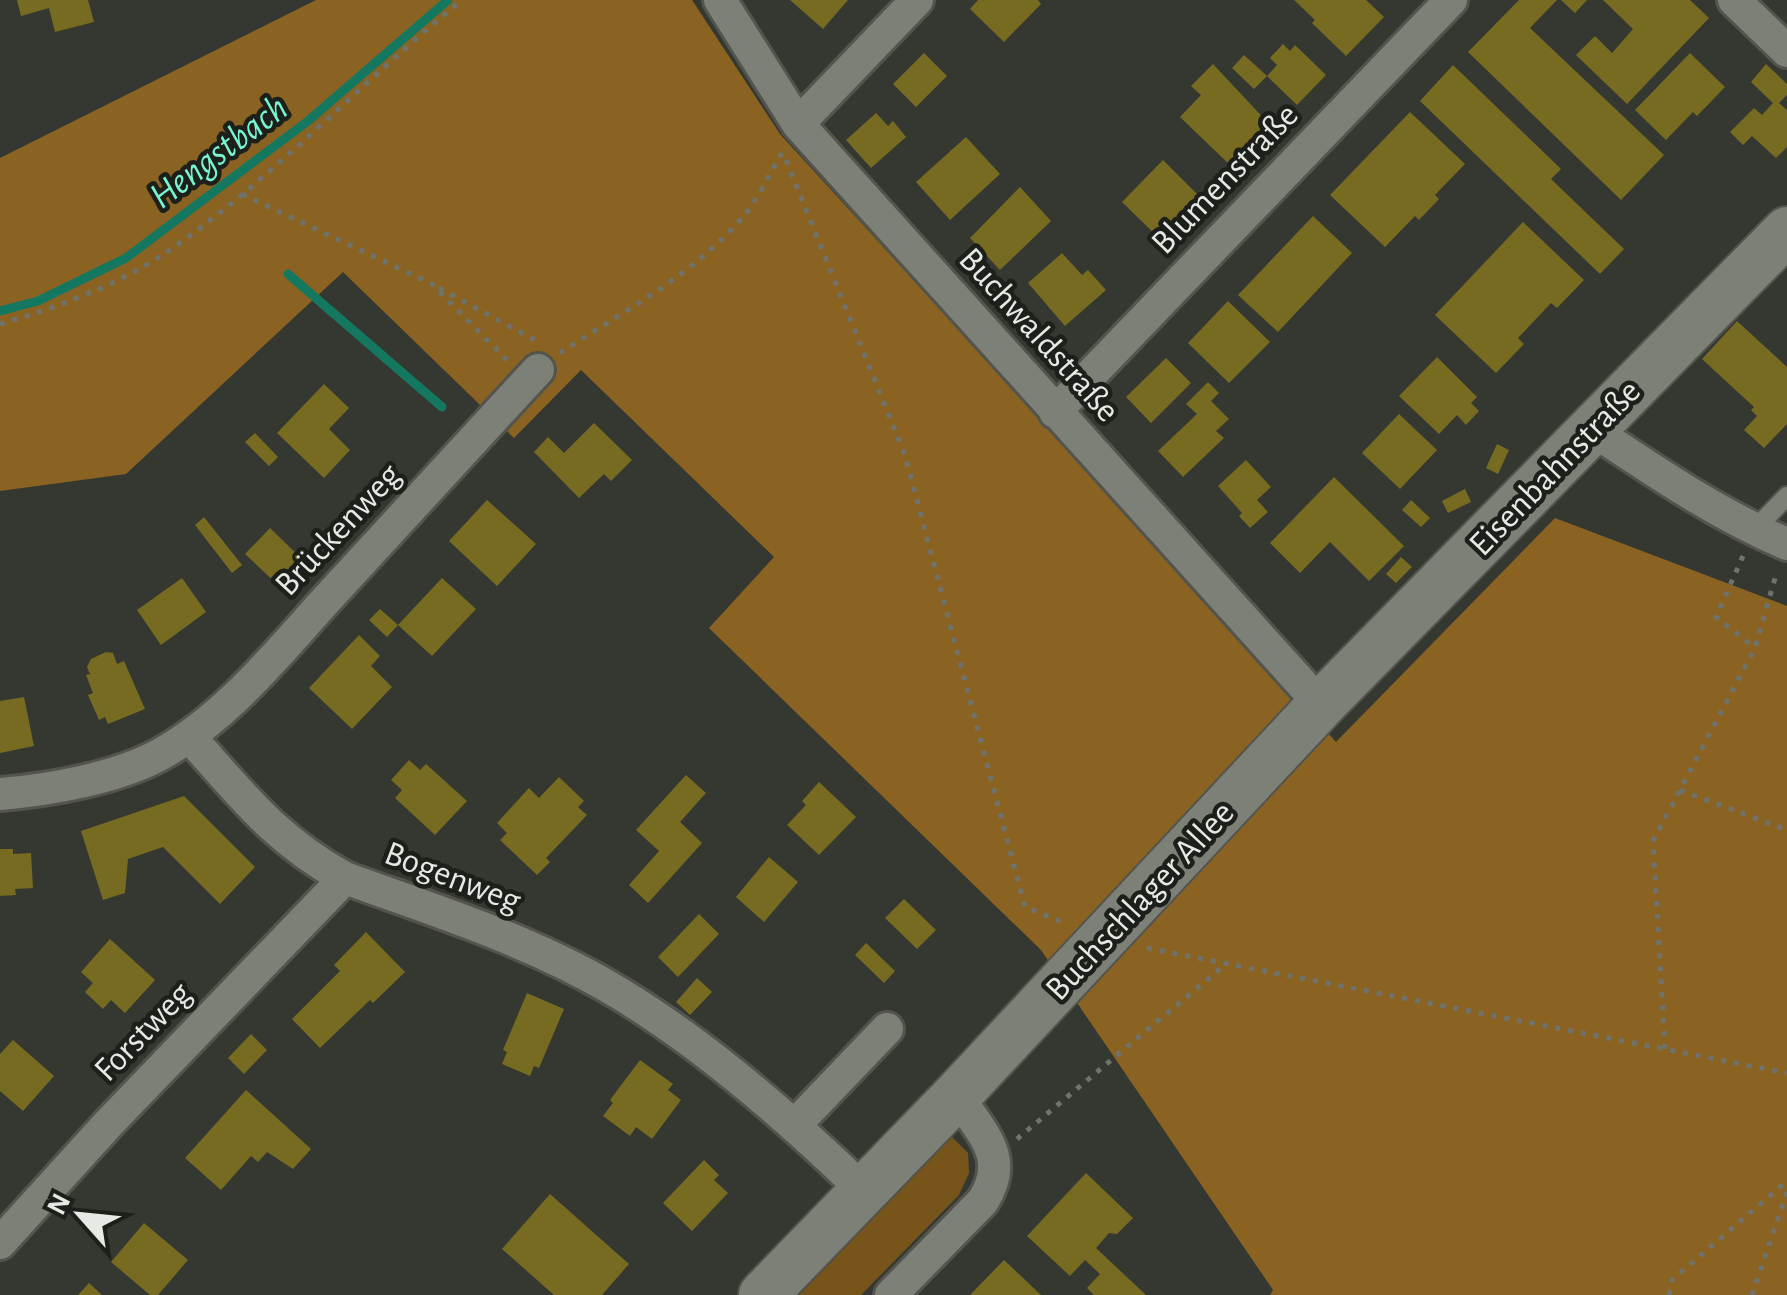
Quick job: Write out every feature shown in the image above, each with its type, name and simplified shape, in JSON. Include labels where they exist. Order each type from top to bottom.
[{"type":"main road","name":"Eisenbahnstraße","points":[[1321,705],[1787,230]]},
{"type":"main road","name":"Buchschlager Allee","points":[[764,1295],[957,1095],[1321,705]]},
{"type":"street","name":"Buchwaldstraße","points":[[720,0],[790,138],[1056,412],[1321,705]]},
{"type":"street","points":[[790,138],[917,0]]},
{"type":"street","name":"Blumenstraße","points":[[1056,412],[1451,0]]},
{"type":"street","points":[[1734,0],[1787,52]]},
{"type":"street","name":"Brückenweg","points":[[189,736],[267,665],[536,365]]},
{"type":"street","points":[[1591,429],[1674,484],[1786,544]]},
{"type":"street","points":[[0,794],[55,786],[131,766],[159,756],[189,736]]},
{"type":"street","name":"Bogenweg","points":[[189,736],[276,832],[315,862],[345,878],[556,959],[607,986],[696,1047],[794,1126],[864,1192]]},
{"type":"street","name":"Forstweg","points":[[0,1243],[109,1123],[345,878]]},
{"type":"street","points":[[794,1126],[886,1029]]},
{"type":"street","points":[[891,1295],[983,1201],[993,1185],[996,1156],[957,1095]]},
{"type":"lane","points":[[1754,530],[1787,496]]},
{"type":"path","points":[[0,324],[50,310],[158,258],[242,194],[392,57],[462,0]]},
{"type":"path","points":[[536,365],[649,294],[711,247],[744,216],[790,138]]},
{"type":"path","points":[[790,138],[905,454],[1025,907],[1104,939],[1787,1072]]},
{"type":"path","points":[[242,194],[432,284],[536,365]]},
{"type":"path","points":[[432,284],[536,365]]},
{"type":"path","points":[[1754,530],[1716,617],[1755,648]]},
{"type":"path","points":[[1665,1049],[1653,841],[1755,648],[1786,544]]},
{"type":"path","points":[[1680,790],[1787,830]]},
{"type":"path","points":[[996,1156],[1226,963]]},
{"type":"path","points":[[1669,1295],[1672,1280],[1787,1181]]},
{"type":"path","points":[[1752,1295],[1787,1192]]},
{"type":"shaded area","points":[[316,0],[692,0],[780,134],[1336,742],[1555,518],[1787,606],[1787,1295],[1270,1295],[1273,1290],[1041,950],[709,628],[774,557],[581,370],[514,438],[343,272],[126,474],[0,491],[0,158]]},
{"type":"shaded area","points":[[952,1137],[968,1153],[969,1173],[959,1195],[861,1295],[799,1295]]},
{"type":"building","points":[[17,0],[88,0],[94,22],[55,32],[49,8],[21,16]]},
{"type":"building","points":[[790,0],[848,0],[823,29]]},
{"type":"building","points":[[978,0],[1038,0],[1041,4],[1004,42],[970,9]]},
{"type":"building","points":[[1294,0],[1366,0],[1384,17],[1346,56]]},
{"type":"building","points":[[1519,0],[1557,0],[1530,28],[1664,155],[1621,200],[1468,52]]},
{"type":"building","points":[[1561,0],[1587,0],[1575,13]]},
{"type":"building","points":[[1603,0],[1690,0],[1709,18],[1627,104],[1576,55],[1595,36],[1612,53],[1633,29]]},
{"type":"building","points":[[1283,44],[1290,51],[1295,45],[1326,75],[1297,105],[1267,76],[1277,65],[1270,58]]},
{"type":"building","points":[[924,53],[947,76],[916,107],[893,84]]},
{"type":"building","points":[[1690,53],[1725,87],[1666,140],[1635,110]]},
{"type":"building","points":[[1244,55],[1267,76],[1254,89],[1232,68]]},
{"type":"building","points":[[1213,64],[1270,125],[1231,166],[1180,117],[1201,95],[1191,86]]},
{"type":"building","points":[[1766,64],[1787,84],[1787,95],[1779,103],[1787,110],[1787,147],[1776,158],[1752,136],[1743,145],[1730,132],[1754,108],[1762,115],[1773,103],[1751,82]]},
{"type":"building","points":[[1453,65],[1561,169],[1551,179],[1624,249],[1600,274],[1420,101]]},
{"type":"building","points":[[1410,112],[1465,164],[1435,195],[1439,199],[1419,220],[1415,216],[1385,247],[1330,195]]},
{"type":"building","points":[[876,113],[888,126],[893,121],[906,137],[871,168],[846,140]]},
{"type":"building","points":[[966,137],[1000,174],[950,220],[916,182]]},
{"type":"building","points":[[1163,160],[1206,203],[1165,244],[1122,202]]},
{"type":"building","points":[[1020,187],[1051,221],[1000,270],[970,238]]},
{"type":"building","points":[[1313,216],[1352,253],[1278,332],[1238,295]]},
{"type":"building","points":[[1523,222],[1584,280],[1557,308],[1551,303],[1518,338],[1524,344],[1496,373],[1435,315]]},
{"type":"building","points":[[1062,253],[1082,275],[1088,270],[1106,290],[1065,326],[1028,283]]},
{"type":"building","points":[[1228,301],[1270,342],[1229,383],[1188,343]]},
{"type":"building","points":[[1737,321],[1787,367],[1787,424],[1764,448],[1744,430],[1757,416],[1751,410],[1754,407],[1702,359]]},
{"type":"building","points":[[1437,357],[1477,397],[1471,403],[1479,411],[1466,425],[1457,415],[1439,434],[1399,396]]},
{"type":"building","points":[[1166,358],[1191,383],[1151,423],[1126,397]]},
{"type":"building","points":[[1208,382],[1219,393],[1211,401],[1229,419],[1216,431],[1224,438],[1183,477],[1158,451],[1197,414],[1186,404]]},
{"type":"building","points":[[324,384],[349,408],[329,429],[350,450],[324,478],[277,433]]},
{"type":"building","points":[[1399,414],[1437,450],[1400,489],[1362,453]]},
{"type":"building","points":[[594,423],[632,460],[611,481],[604,474],[579,498],[534,452],[548,437],[564,453]]},
{"type":"building","points":[[255,433],[278,457],[269,466],[245,442]]},
{"type":"building","points":[[1497,444],[1509,450],[1498,474],[1486,468]]},
{"type":"building","points":[[1246,460],[1271,487],[1257,500],[1268,512],[1250,528],[1218,486]]},
{"type":"building","points":[[1334,477],[1404,546],[1369,581],[1330,542],[1300,573],[1270,543]]},
{"type":"building","points":[[1465,489],[1471,502],[1448,513],[1442,501]]},
{"type":"building","points":[[487,500],[536,544],[497,586],[449,541]]},
{"type":"building","points":[[1411,500],[1430,518],[1421,527],[1402,510]]},
{"type":"building","points":[[204,517],[242,565],[232,573],[195,525]]},
{"type":"building","points":[[270,528],[303,560],[279,586],[245,554]]},
{"type":"building","points":[[1401,557],[1412,567],[1396,583],[1386,574]]},
{"type":"building","points":[[182,578],[206,612],[161,645],[137,610]]},
{"type":"building","points":[[442,578],[476,609],[432,656],[398,625]]},
{"type":"building","points":[[380,609],[398,625],[387,637],[369,620]]},
{"type":"building","points":[[359,635],[380,656],[371,666],[392,687],[352,729],[309,688]]},
{"type":"building","points":[[113,653],[117,664],[124,661],[145,709],[108,724],[105,717],[99,720],[88,695],[93,693],[86,675],[90,674],[87,667],[91,659]]},
{"type":"building","points":[[24,697],[34,746],[0,753],[0,701]]},
{"type":"building","points":[[409,760],[420,770],[426,764],[467,801],[435,835],[395,798],[402,790],[391,780]]},
{"type":"building","points":[[686,775],[706,793],[680,822],[702,843],[648,903],[629,885],[659,851],[636,830]]},
{"type":"building","points":[[559,777],[584,801],[578,807],[587,815],[546,858],[550,862],[537,875],[500,840],[507,833],[497,823],[529,788],[539,798]]},
{"type":"building","points":[[819,782],[856,817],[819,855],[787,825],[806,805],[802,801]]},
{"type":"building","points":[[184,796],[255,867],[220,904],[163,847],[128,859],[125,893],[103,900],[81,831]]},
{"type":"building","points":[[0,849],[13,849],[13,854],[31,853],[33,888],[15,889],[16,895],[0,896]]},
{"type":"building","points":[[769,857],[798,882],[764,922],[736,897]]},
{"type":"building","points":[[904,899],[936,930],[917,949],[885,918]]},
{"type":"building","points":[[699,914],[719,934],[678,977],[658,957]]},
{"type":"building","points":[[366,932],[405,972],[320,1048],[292,1019],[340,971],[334,965]]},
{"type":"building","points":[[110,939],[155,980],[125,1013],[111,1000],[103,1009],[85,992],[93,983],[81,972]]},
{"type":"building","points":[[866,943],[895,971],[884,983],[855,955]]},
{"type":"building","points":[[697,978],[712,992],[690,1015],[676,1002]]},
{"type":"building","points":[[527,993],[564,1009],[539,1068],[534,1066],[530,1076],[502,1064],[507,1052],[503,1050]]},
{"type":"building","points":[[251,1034],[267,1050],[244,1074],[228,1058]]},
{"type":"building","points":[[13,1040],[54,1076],[23,1111],[0,1091],[0,1054]]},
{"type":"building","points":[[640,1060],[673,1084],[668,1090],[681,1100],[652,1139],[636,1127],[630,1136],[603,1116]]},
{"type":"building","points":[[246,1090],[311,1149],[293,1169],[267,1152],[258,1162],[251,1156],[221,1190],[185,1158]]},
{"type":"building","points":[[704,1160],[719,1175],[714,1180],[728,1193],[692,1231],[663,1203]]},
{"type":"building","points":[[1086,1173],[1133,1218],[1117,1234],[1109,1233],[1096,1248],[1146,1295],[1094,1295],[1087,1288],[1100,1274],[1085,1260],[1070,1276],[1027,1236]]},
{"type":"building","points":[[550,1194],[629,1264],[602,1295],[554,1295],[502,1249]]},
{"type":"building","points":[[144,1223],[188,1260],[158,1295],[150,1295],[111,1262]]},
{"type":"building","points":[[1004,1260],[1041,1295],[970,1295]]},
{"type":"building","points":[[89,1283],[102,1295],[78,1295]]},
{"type":"waterway","name":"Hengstbach","points":[[0,311],[38,301],[126,258],[308,121],[448,0]]},
{"type":"waterway","points":[[288,274],[442,407]]}]
